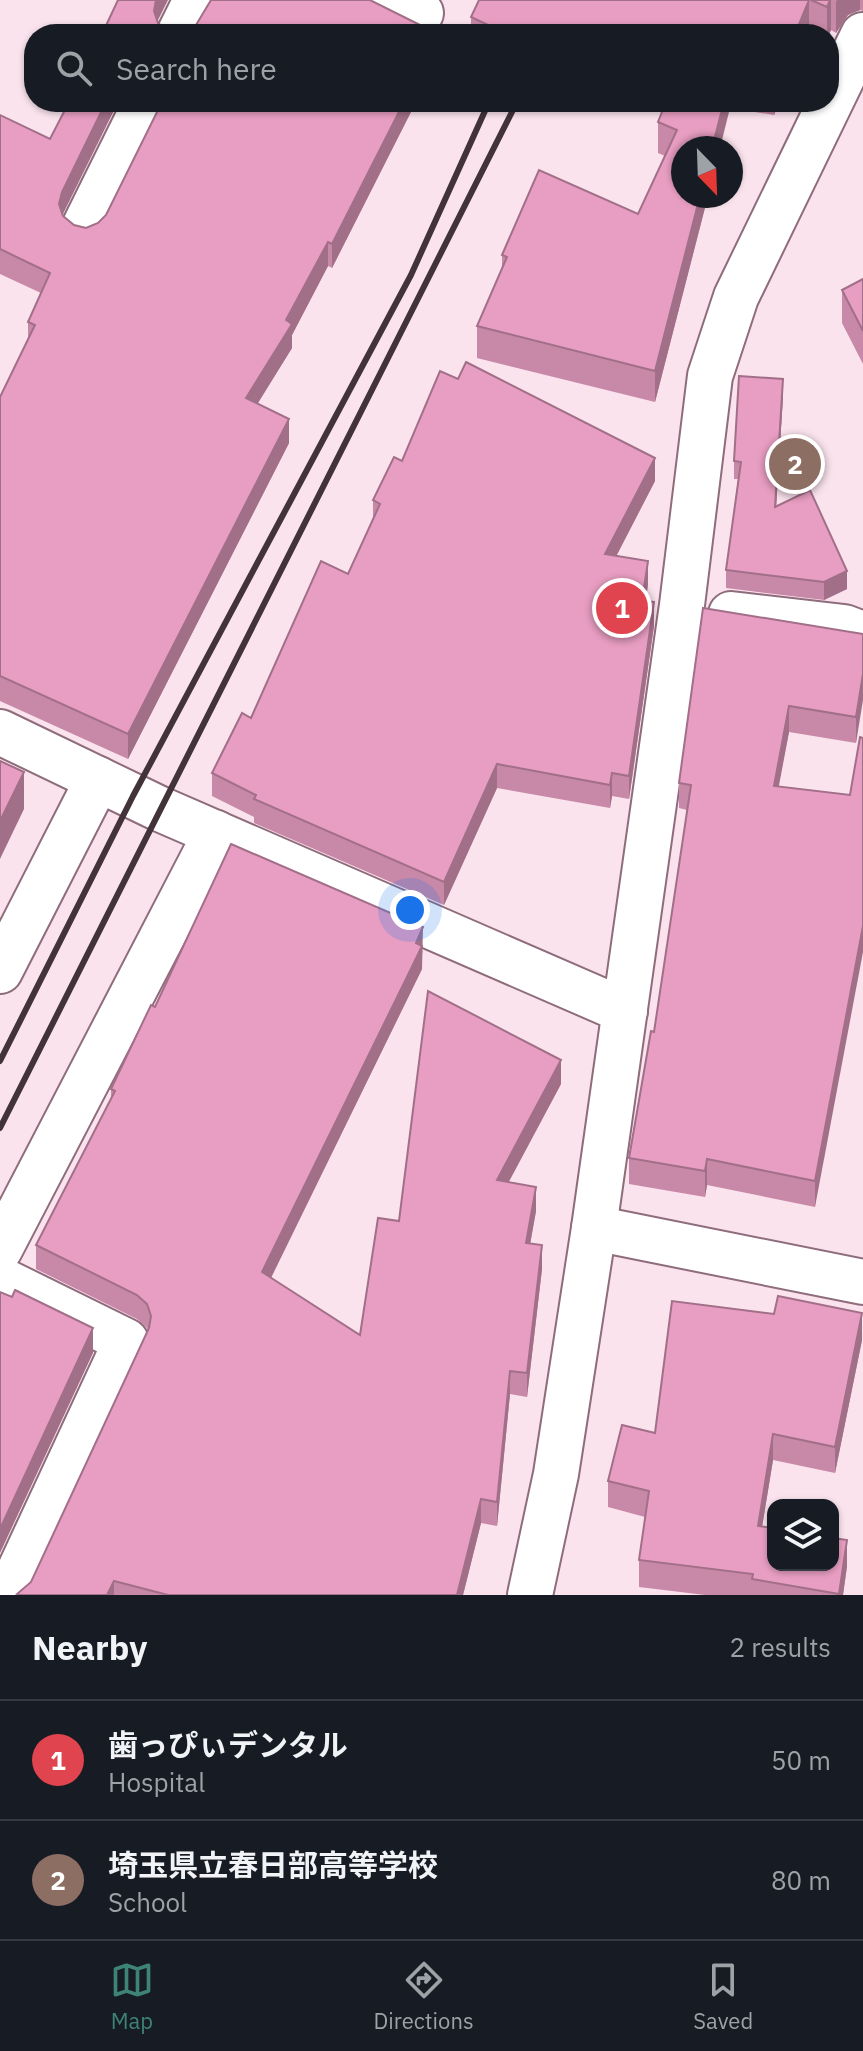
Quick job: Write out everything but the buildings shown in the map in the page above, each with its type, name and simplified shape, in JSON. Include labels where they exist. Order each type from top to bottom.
[{"type":"street","points":[[184,24],[196,0]]},
{"type":"street","points":[[839,85],[863,35]]},
{"type":"street","points":[[84,227],[141,112]]},
{"type":"street","points":[[530,1595],[556,1474],[594,1228],[682,605],[710,376],[736,297],[826,112]]},
{"type":"street","points":[[682,605],[763,620],[844,627],[863,634]]},
{"type":"street","points":[[0,732],[216,833],[625,1011]]},
{"type":"street","points":[[0,971],[98,779]]},
{"type":"street","points":[[0,1249],[216,833]]},
{"type":"street","points":[[594,1228],[863,1282]]},
{"type":"street","points":[[0,1279],[126,1341],[8,1595]]},
{"type":"railway","points":[[0,1061],[133,796],[411,275],[484,112]]},
{"type":"railway","points":[[0,1128],[512,112]]},
{"type":"place","name":"埼玉県立春日部高等学校","points":[[795,464]]},
{"type":"place","name":"歯っぴぃデンタル","points":[[622,608]]}]
